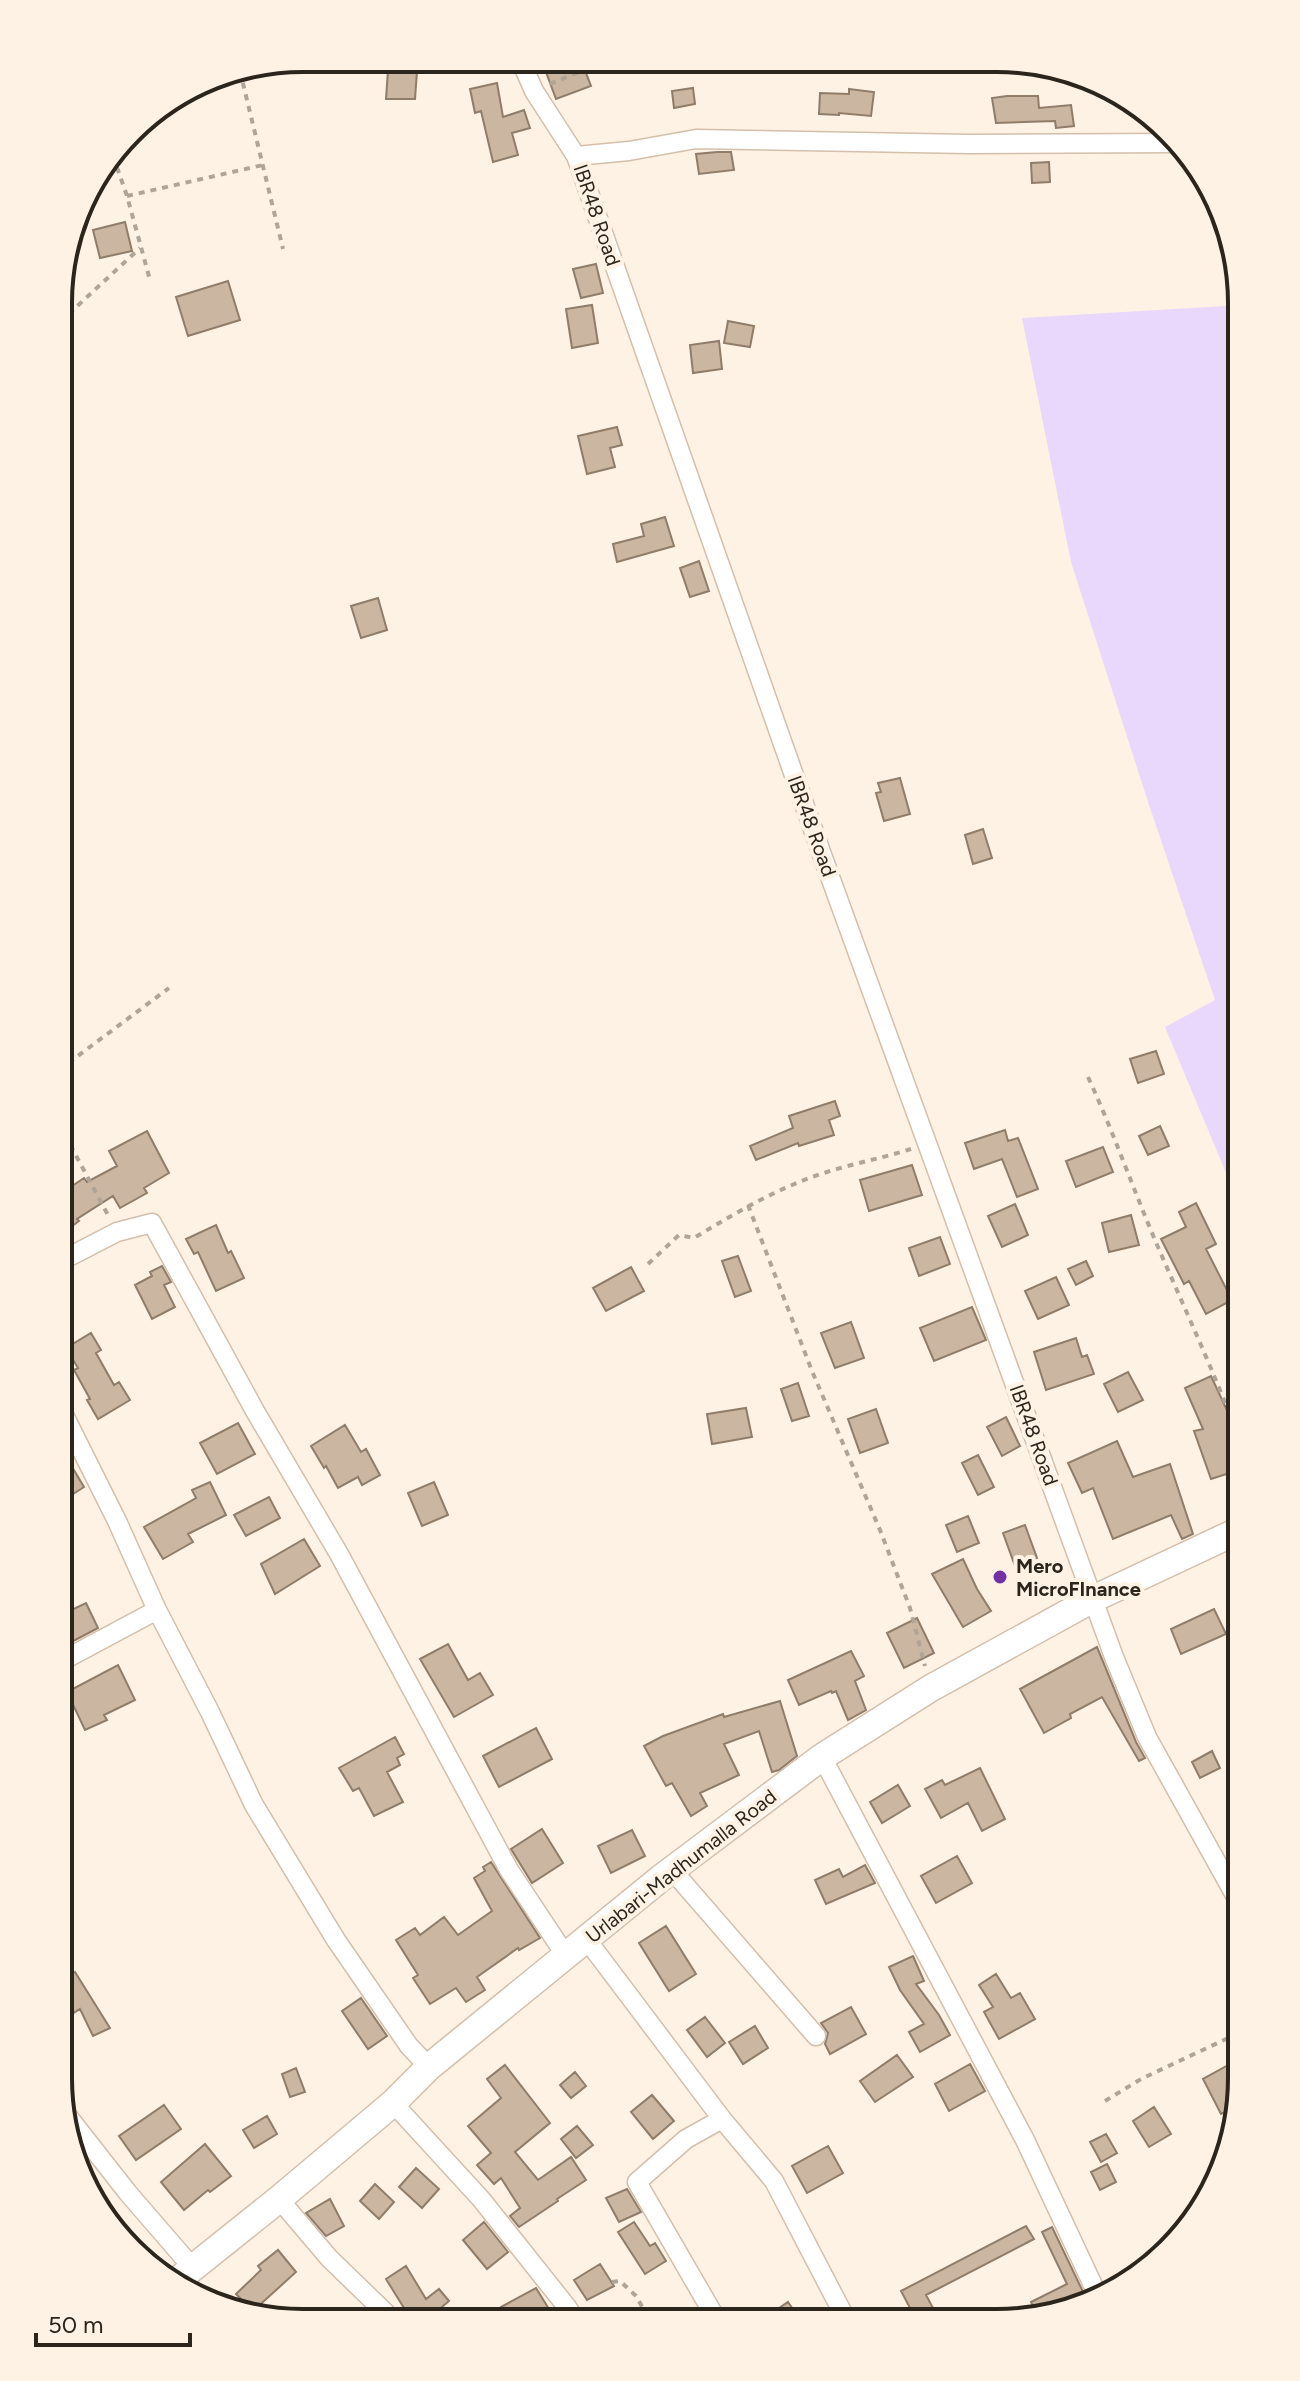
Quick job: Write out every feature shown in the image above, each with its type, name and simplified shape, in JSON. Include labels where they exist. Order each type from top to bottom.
[{"type":"main road","name":"Urlabari-Madhumalla Road","points":[[183,2275],[393,2103],[429,2067],[672,1870],[822,1757],[931,1688],[1093,1599],[1228,1536]]},
{"type":"street","name":"IBR48 Road","points":[[526,72],[534,91],[576,156],[821,852],[1093,1599],[1147,1737],[1228,1883]]},
{"type":"street","points":[[576,156],[629,151],[696,139],[968,144],[1163,143]]},
{"type":"street","points":[[72,1255],[117,1232],[152,1223],[255,1411],[339,1554],[509,1870],[658,2038],[774,2181],[841,2309]]},
{"type":"street","points":[[72,1431],[254,1805],[336,1940],[409,2046],[429,2067]]},
{"type":"street","points":[[72,1656],[157,1610]]},
{"type":"street","points":[[822,1757],[1025,2140],[1094,2287]]},
{"type":"street","points":[[672,1870],[816,2036]]},
{"type":"street","points":[[393,2103],[481,2199],[568,2309]]},
{"type":"street","points":[[710,2309],[637,2182],[686,2139],[722,2119]]},
{"type":"street","points":[[78,2129],[128,2193],[183,2275]]},
{"type":"street","points":[[279,2199],[329,2258],[382,2309]]},
{"type":"path","points":[[534,91],[579,72]]},
{"type":"path","points":[[242,80],[283,249]]},
{"type":"path","points":[[127,196],[263,165]]},
{"type":"path","points":[[117,167],[150,280]]},
{"type":"path","points":[[72,311],[141,247]]},
{"type":"path","points":[[72,1060],[169,988]]},
{"type":"path","points":[[1088,1077],[1228,1410]]},
{"type":"path","points":[[648,1264],[679,1235],[694,1238],[748,1205],[828,1172],[928,1143]]},
{"type":"path","points":[[72,1148],[117,1232]]},
{"type":"path","points":[[748,1205],[807,1359],[905,1595],[931,1688]]},
{"type":"path","points":[[1105,2101],[1141,2079],[1228,2038]]},
{"type":"path","points":[[612,2282],[620,2281],[636,2296],[644,2309]]},
{"type":"shaded area","points":[[1228,306],[1228,1178],[1165,1027],[1215,1000],[1071,562],[1022,318]]},
{"type":"building","points":[[388,72],[417,72],[415,99],[386,99]]},
{"type":"building","points":[[546,72],[586,72],[591,86],[556,99]]},
{"type":"building","points":[[497,83],[503,117],[524,110],[530,128],[512,133],[518,155],[493,162],[481,111],[475,113],[470,89]]},
{"type":"building","points":[[693,88],[695,104],[674,108],[672,91]]},
{"type":"building","points":[[849,89],[874,92],[871,116],[819,114],[820,93],[849,94]]},
{"type":"building","points":[[1038,96],[1039,108],[1071,105],[1074,126],[1056,128],[1055,121],[996,123],[992,98]]},
{"type":"building","points":[[731,152],[734,170],[699,174],[696,154]]},
{"type":"building","points":[[1049,162],[1050,182],[1032,183],[1031,163]]},
{"type":"building","points":[[125,222],[132,251],[100,258],[93,230]]},
{"type":"building","points":[[596,264],[603,293],[581,298],[573,269]]},
{"type":"building","points":[[228,281],[240,320],[188,336],[176,297]]},
{"type":"building","points":[[592,305],[598,343],[572,348],[566,309]]},
{"type":"building","points":[[728,321],[754,326],[750,347],[724,343]]},
{"type":"building","points":[[719,341],[722,369],[693,373],[690,345]]},
{"type":"building","points":[[617,427],[622,445],[610,448],[615,467],[587,474],[578,436]]},
{"type":"building","points":[[665,517],[674,546],[617,562],[613,544],[644,536],[641,524]]},
{"type":"building","points":[[699,561],[709,591],[690,597],[680,568]]},
{"type":"building","points":[[378,598],[387,630],[361,638],[351,606]]},
{"type":"building","points":[[900,778],[910,814],[884,821],[876,793],[881,792],[878,783]]},
{"type":"building","points":[[983,829],[992,858],[973,864],[965,835]]},
{"type":"building","points":[[1156,1051],[1164,1074],[1138,1083],[1130,1059]]},
{"type":"building","points":[[835,1101],[840,1116],[829,1120],[834,1135],[799,1146],[798,1143],[756,1160],[750,1146],[793,1128],[789,1116]]},
{"type":"building","points":[[1160,1126],[1169,1146],[1148,1155],[1139,1136]]},
{"type":"building","points":[[1005,1130],[1008,1141],[1018,1138],[1038,1189],[1017,1197],[1002,1159],[974,1169],[965,1143]]},
{"type":"building","points":[[147,1131],[169,1173],[144,1188],[147,1193],[120,1208],[113,1196],[77,1219],[79,1221],[72,1226],[72,1186],[84,1178],[87,1182],[117,1166],[109,1151]]},
{"type":"building","points":[[1103,1147],[1113,1172],[1076,1187],[1066,1161]]},
{"type":"building","points":[[912,1165],[922,1195],[869,1211],[860,1180]]},
{"type":"building","points":[[1196,1203],[1216,1244],[1206,1249],[1228,1292],[1228,1302],[1206,1314],[1189,1281],[1184,1284],[1161,1239],[1186,1227],[1179,1212]]},
{"type":"building","points":[[1015,1204],[1028,1235],[1002,1247],[988,1216]]},
{"type":"building","points":[[1131,1215],[1139,1245],[1109,1252],[1102,1223]]},
{"type":"building","points":[[216,1225],[228,1253],[231,1251],[244,1278],[216,1291],[198,1252],[194,1254],[186,1239]]},
{"type":"building","points":[[940,1237],[950,1264],[919,1276],[909,1248]]},
{"type":"building","points":[[738,1256],[751,1291],[735,1297],[722,1261]]},
{"type":"building","points":[[1086,1261],[1093,1276],[1076,1285],[1068,1269]]},
{"type":"building","points":[[162,1266],[171,1282],[164,1285],[175,1307],[152,1319],[135,1285],[152,1276],[150,1272]]},
{"type":"building","points":[[631,1267],[644,1291],[606,1311],[593,1288]]},
{"type":"building","points":[[1056,1277],[1069,1305],[1038,1319],[1025,1291]]},
{"type":"building","points":[[972,1307],[986,1340],[934,1361],[920,1328]]},
{"type":"building","points":[[851,1322],[864,1358],[835,1368],[821,1333]]},
{"type":"building","points":[[91,1333],[101,1350],[96,1353],[114,1385],[119,1382],[130,1400],[98,1419],[74,1370],[78,1368],[72,1358],[72,1344]]},
{"type":"building","points":[[1076,1338],[1082,1357],[1087,1355],[1094,1374],[1046,1390],[1034,1352]]},
{"type":"building","points":[[1128,1372],[1143,1400],[1118,1412],[1104,1384]]},
{"type":"building","points":[[1211,1376],[1228,1413],[1228,1474],[1211,1479],[1194,1431],[1203,1429],[1185,1388]]},
{"type":"building","points":[[798,1383],[809,1416],[792,1421],[781,1389]]},
{"type":"building","points":[[746,1408],[752,1437],[712,1444],[707,1414]]},
{"type":"building","points":[[876,1409],[888,1443],[860,1453],[848,1419]]},
{"type":"building","points":[[1006,1417],[1020,1446],[1002,1456],[987,1427]]},
{"type":"building","points":[[238,1423],[255,1454],[217,1474],[200,1443]]},
{"type":"building","points":[[345,1425],[361,1452],[366,1449],[380,1475],[362,1485],[358,1477],[338,1488],[311,1446]]},
{"type":"building","points":[[1117,1441],[1133,1477],[1170,1464],[1193,1534],[1182,1539],[1171,1515],[1113,1539],[1093,1488],[1082,1493],[1068,1463]]},
{"type":"building","points":[[978,1455],[994,1487],[978,1495],[962,1463]]},
{"type":"building","points":[[72,1467],[84,1487],[72,1495]]},
{"type":"building","points":[[210,1482],[226,1515],[188,1534],[193,1542],[163,1559],[144,1527],[196,1498],[192,1490]]},
{"type":"building","points":[[434,1482],[448,1515],[422,1526],[408,1493]]},
{"type":"building","points":[[269,1497],[280,1518],[246,1536],[234,1515]]},
{"type":"building","points":[[968,1516],[979,1543],[957,1552],[946,1525]]},
{"type":"building","points":[[1025,1525],[1037,1558],[1015,1566],[1003,1533]]},
{"type":"building","points":[[304,1539],[320,1566],[275,1594],[261,1564]]},
{"type":"building","points":[[963,1559],[991,1611],[963,1627],[932,1574]]},
{"type":"building","points":[[86,1603],[98,1628],[72,1642],[72,1610]]},
{"type":"building","points":[[1214,1609],[1226,1634],[1181,1654],[1171,1629]]},
{"type":"building","points":[[917,1618],[934,1653],[904,1668],[887,1633]]},
{"type":"building","points":[[448,1644],[468,1680],[480,1673],[493,1695],[454,1717],[420,1659]]},
{"type":"building","points":[[1097,1647],[1145,1758],[1139,1761],[1102,1697],[1070,1714],[1071,1718],[1044,1733],[1020,1689]]},
{"type":"building","points":[[851,1651],[864,1676],[855,1681],[866,1710],[848,1720],[836,1691],[799,1705],[788,1680]]},
{"type":"building","points":[[118,1665],[135,1700],[104,1715],[107,1720],[85,1730],[72,1703],[72,1689]]},
{"type":"building","points":[[780,1701],[797,1756],[772,1772],[759,1731],[724,1744],[739,1775],[700,1793],[707,1806],[691,1816],[672,1783],[666,1786],[644,1746],[723,1714],[724,1717]]},
{"type":"building","points":[[536,1728],[552,1759],[499,1787],[483,1756]]},
{"type":"building","points":[[395,1737],[404,1754],[397,1758],[400,1765],[387,1772],[403,1802],[374,1816],[359,1788],[353,1791],[339,1768]]},
{"type":"building","points":[[1212,1751],[1220,1768],[1200,1778],[1192,1762]]},
{"type":"building","points":[[980,1768],[1005,1819],[982,1831],[968,1803],[941,1818],[925,1789],[942,1780],[945,1785]]},
{"type":"building","points":[[898,1785],[910,1806],[882,1823],[870,1802]]},
{"type":"building","points":[[542,1829],[563,1863],[532,1883],[511,1849]]},
{"type":"building","points":[[632,1830],[645,1856],[611,1873],[598,1846]]},
{"type":"building","points":[[957,1856],[972,1883],[936,1903],[921,1876]]},
{"type":"building","points":[[491,1862],[540,1938],[518,1948],[477,1977],[485,1990],[466,2002],[456,1988],[430,2004],[413,1978],[418,1975],[396,1940],[415,1928],[420,1935],[444,1917],[458,1935],[492,1911],[474,1878],[485,1871],[483,1867]]},
{"type":"building","points":[[865,1865],[875,1883],[826,1904],[815,1880],[839,1869],[843,1877]]},
{"type":"building","points":[[666,1926],[696,1974],[669,1991],[639,1943]]},
{"type":"building","points":[[913,1956],[924,1981],[916,1984],[950,2035],[920,2052],[909,2032],[924,2024],[900,1990],[889,1967]]},
{"type":"building","points":[[75,1972],[110,2028],[93,2036],[80,2009],[72,2014],[72,1974]]},
{"type":"building","points":[[996,1974],[1011,1998],[1020,1993],[1035,2019],[999,2039],[984,2012],[993,2007],[979,1985]]},
{"type":"building","points":[[361,1998],[387,2036],[368,2049],[342,2011]]},
{"type":"building","points":[[851,2007],[866,2034],[830,2054],[825,2044],[828,2033],[821,2023]]},
{"type":"building","points":[[705,2017],[725,2043],[707,2057],[687,2030]]},
{"type":"building","points":[[755,2026],[768,2048],[743,2064],[729,2042]]},
{"type":"building","points":[[897,2055],[913,2077],[875,2102],[860,2081]]},
{"type":"building","points":[[970,2064],[985,2091],[949,2111],[935,2084]]},
{"type":"building","points":[[505,2065],[550,2123],[515,2152],[538,2180],[571,2157],[586,2180],[519,2227],[510,2216],[520,2208],[501,2178],[494,2184],[477,2165],[491,2153],[468,2126],[501,2098],[487,2079]]},
{"type":"building","points":[[1228,2065],[1225,2112],[1221,2114],[1203,2079]]},
{"type":"building","points":[[296,2068],[305,2092],[290,2097],[282,2074]]},
{"type":"building","points":[[575,2072],[586,2086],[571,2098],[560,2085]]},
{"type":"building","points":[[652,2095],[674,2121],[653,2139],[631,2112]]},
{"type":"building","points":[[164,2105],[181,2129],[136,2160],[119,2136]]},
{"type":"building","points":[[1154,2107],[1171,2134],[1149,2147],[1133,2121]]},
{"type":"building","points":[[267,2116],[277,2134],[254,2148],[243,2130]]},
{"type":"building","points":[[577,2126],[593,2145],[576,2158],[561,2139]]},
{"type":"building","points":[[1106,2134],[1117,2153],[1101,2162],[1090,2142]]},
{"type":"building","points":[[205,2144],[231,2176],[184,2210],[161,2182]]},
{"type":"building","points":[[828,2146],[843,2173],[807,2193],[792,2166]]},
{"type":"building","points":[[1107,2164],[1116,2182],[1100,2190],[1091,2172]]},
{"type":"building","points":[[416,2168],[439,2189],[422,2208],[399,2187]]},
{"type":"building","points":[[375,2184],[394,2202],[379,2219],[360,2201]]},
{"type":"building","points":[[627,2189],[641,2212],[619,2222],[606,2198]]},
{"type":"building","points":[[330,2199],[344,2226],[326,2236],[306,2213]]},
{"type":"building","points":[[484,2222],[508,2252],[487,2269],[463,2240]]},
{"type":"building","points":[[634,2222],[650,2246],[655,2243],[666,2261],[645,2274],[618,2232]]},
{"type":"building","points":[[1026,2226],[1034,2239],[926,2295],[934,2309],[911,2309],[901,2291]]},
{"type":"building","points":[[1052,2227],[1083,2292],[1033,2306],[1031,2302],[1067,2284],[1042,2232]]},
{"type":"building","points":[[278,2250],[296,2272],[260,2304],[243,2301],[236,2294],[261,2270],[258,2266]]},
{"type":"building","points":[[600,2264],[614,2286],[587,2300],[574,2280]]},
{"type":"building","points":[[406,2266],[426,2299],[439,2289],[449,2301],[443,2309],[405,2309],[386,2279]]},
{"type":"building","points":[[536,2288],[549,2309],[502,2309]]},
{"type":"building","points":[[788,2302],[793,2309],[778,2309]]},
{"type":"place","name":"Mero MicroFInance","points":[[1000,1577]]}]
